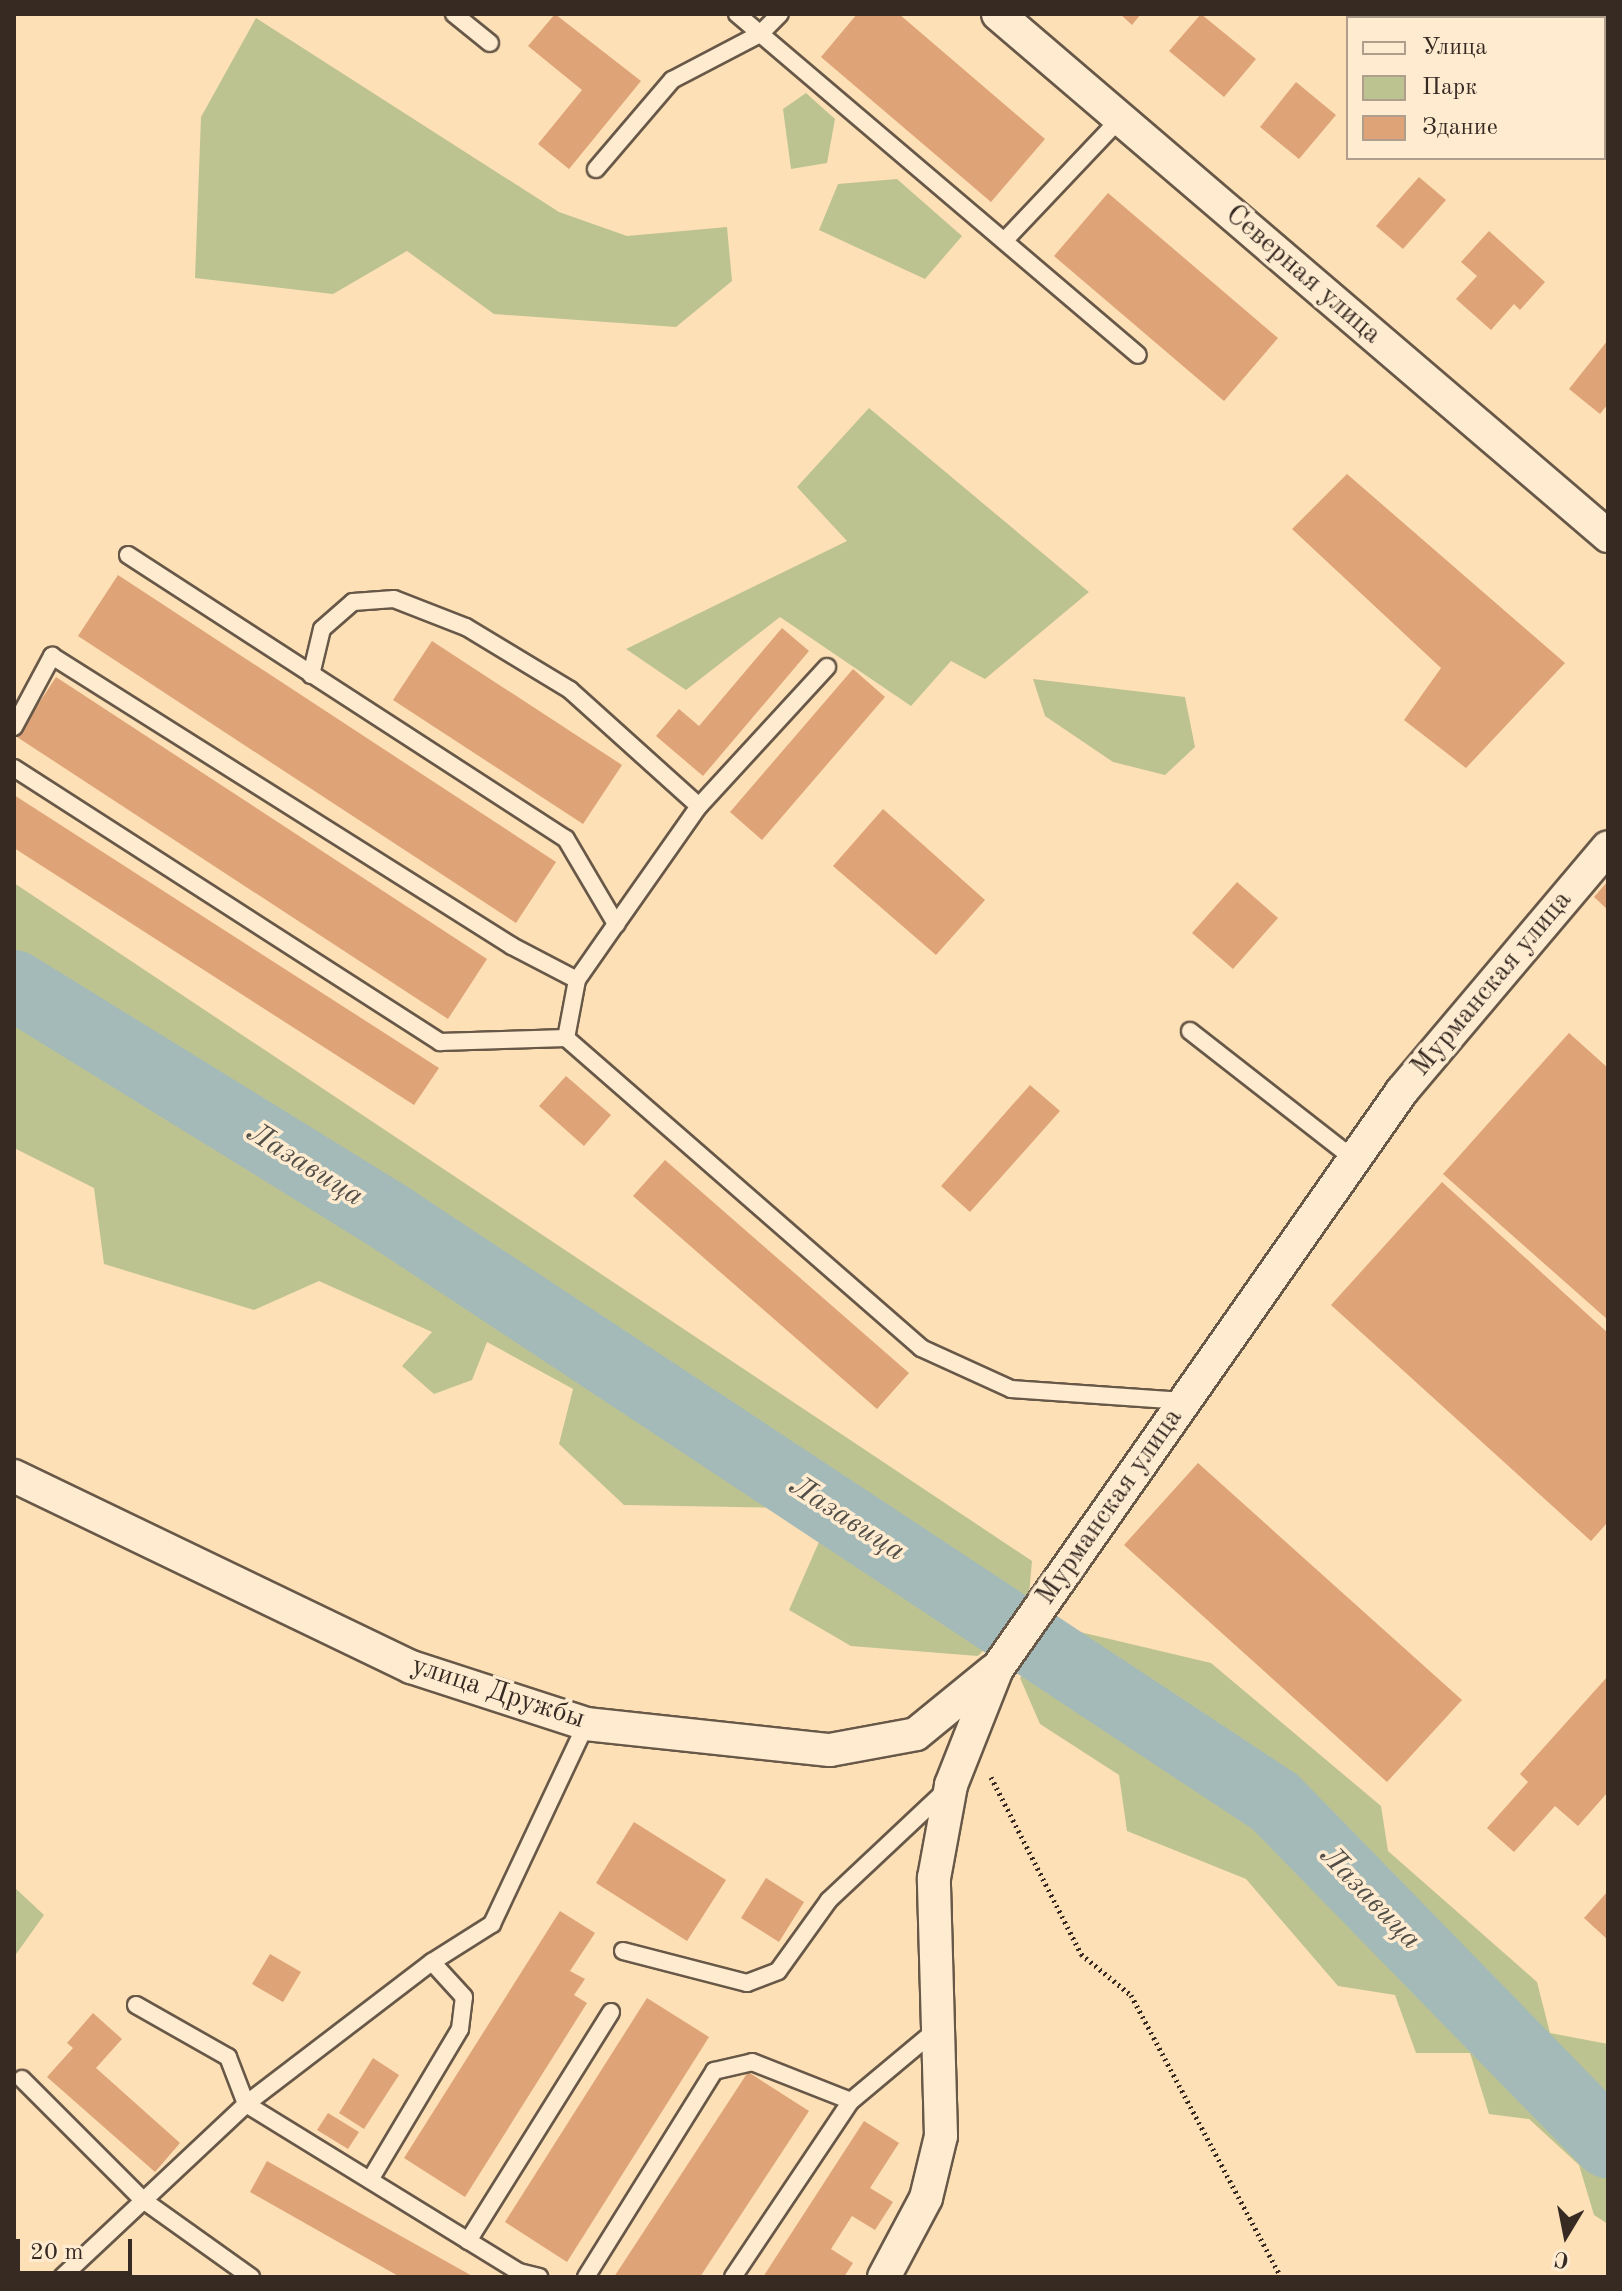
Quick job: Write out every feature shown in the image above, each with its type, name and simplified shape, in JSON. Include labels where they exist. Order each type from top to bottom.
[{"type":"street","name":"Северная улица","points":[[998,14],[1608,536]]},
{"type":"street","name":"Мурманская улица","points":[[884,2277],[926,2198],[941,2136],[934,1878],[951,1785],[997,1669],[1402,1091],[1608,847]]},
{"type":"street","name":"улица Дружбы","points":[[14,1476],[411,1667],[586,1724],[830,1750],[916,1734],[997,1669]]},
{"type":"lane","points":[[454,14],[490,43]]},
{"type":"lane","points":[[737,14],[1138,355]]},
{"type":"lane","points":[[596,169],[672,80],[760,34],[780,14]]},
{"type":"lane","points":[[1005,240],[1120,119]]},
{"type":"lane","points":[[128,555],[566,839],[616,924]]},
{"type":"lane","points":[[311,675],[322,629],[353,602],[394,599],[466,627],[570,690],[699,806]]},
{"type":"lane","points":[[14,727],[52,656],[512,946],[577,980]]},
{"type":"lane","points":[[566,1038],[577,980],[699,806],[827,667]]},
{"type":"lane","points":[[14,768],[440,1042],[566,1038],[921,1348],[1011,1389],[1184,1401]]},
{"type":"lane","points":[[1190,1031],[1354,1159]]},
{"type":"lane","points":[[62,2277],[246,2104],[432,1962],[492,1924],[586,1724]]},
{"type":"lane","points":[[623,1951],[747,1983],[778,1971],[829,1900],[951,1785]]},
{"type":"lane","points":[[370,2180],[460,2029],[464,1997],[432,1962]]},
{"type":"lane","points":[[136,2005],[228,2057],[246,2104],[519,2272],[539,2277]]},
{"type":"lane","points":[[468,2241],[611,2012]]},
{"type":"lane","points":[[733,2277],[851,2101],[938,2028]]},
{"type":"lane","points":[[586,2277],[714,2071],[752,2062],[851,2101]]},
{"type":"lane","points":[[22,2079],[143,2200],[251,2277]]},
{"type":"path","points":[[987,1768],[1081,1954],[1131,1995],[1281,2277]]},
{"type":"green space","points":[[256,18],[559,212],[627,236],[727,227],[732,281],[676,327],[494,314],[407,251],[333,294],[195,278],[201,117]]},
{"type":"green space","points":[[806,93],[835,119],[827,163],[791,169],[783,109]]},
{"type":"green space","points":[[897,179],[962,236],[925,279],[819,230],[838,184]]},
{"type":"green space","points":[[869,408],[1089,592],[985,679],[951,661],[911,706],[780,617],[686,690],[626,649],[847,541],[797,487]]},
{"type":"green space","points":[[1033,679],[1185,697],[1195,747],[1165,775],[1113,762],[1045,716]]},
{"type":"green space","points":[[14,883],[1032,1561],[1028,1605],[978,1656],[851,1646],[789,1610],[819,1542],[788,1508],[624,1505],[559,1444],[573,1389],[487,1342],[472,1380],[434,1394],[402,1366],[432,1332],[319,1281],[254,1310],[104,1264],[94,1188],[14,1148]]},
{"type":"green space","points":[[1059,1627],[1211,1663],[1381,1806],[1388,1851],[1537,1982],[1550,2033],[1608,2044],[1608,2224],[1594,2215],[1579,2165],[1529,2119],[1489,2114],[1470,2053],[1416,2053],[1395,1995],[1338,1986],[1246,1879],[1127,1831],[1119,1775],[1040,1724],[1020,1678]]},
{"type":"green space","points":[[14,1887],[44,1915],[14,1957]]},
{"type":"building","points":[[555,14],[641,81],[569,169],[538,144],[582,90],[528,46]]},
{"type":"building","points":[[857,14],[899,14],[1045,139],[991,202],[821,57]]},
{"type":"building","points":[[1120,14],[1141,14],[1132,25]]},
{"type":"building","points":[[1201,14],[1256,59],[1224,97],[1169,51]]},
{"type":"building","points":[[1296,82],[1336,115],[1299,159],[1260,127]]},
{"type":"building","points":[[1419,177],[1446,200],[1403,249],[1376,226]]},
{"type":"building","points":[[1108,193],[1278,338],[1224,401],[1054,256]]},
{"type":"building","points":[[1489,231],[1545,282],[1520,310],[1514,304],[1491,330],[1456,299],[1477,276],[1461,262]]},
{"type":"building","points":[[1608,340],[1608,404],[1600,414],[1569,389]]},
{"type":"building","points":[[1347,474],[1565,663],[1466,768],[1404,720],[1441,668],[1292,529]]},
{"type":"building","points":[[118,575],[556,862],[516,923],[78,636]]},
{"type":"building","points":[[782,628],[809,651],[703,776],[656,736],[679,709],[699,726]]},
{"type":"building","points":[[432,641],[622,765],[583,824],[393,700]]},
{"type":"building","points":[[853,669],[885,697],[762,840],[730,812]]},
{"type":"building","points":[[56,677],[487,959],[448,1019],[17,737]]},
{"type":"building","points":[[14,795],[439,1068],[414,1105],[14,848]]},
{"type":"building","points":[[883,809],[985,900],[936,955],[833,866]]},
{"type":"building","points":[[1608,881],[1608,910],[1594,897]]},
{"type":"building","points":[[1237,882],[1278,918],[1233,969],[1192,933]]},
{"type":"building","points":[[1569,1033],[1608,1068],[1608,1320],[1443,1174]]},
{"type":"building","points":[[566,1076],[611,1115],[584,1146],[539,1106]]},
{"type":"building","points":[[1030,1085],[1060,1111],[970,1212],[941,1186]]},
{"type":"building","points":[[665,1160],[909,1373],[877,1409],[633,1196]]},
{"type":"building","points":[[1442,1182],[1608,1333],[1608,1522],[1591,1541],[1331,1305]]},
{"type":"building","points":[[1198,1463],[1462,1700],[1387,1782],[1124,1545]]},
{"type":"building","points":[[1608,1676],[1608,1792],[1578,1826],[1555,1806],[1514,1852],[1487,1828],[1528,1782],[1520,1774]]},
{"type":"building","points":[[634,1822],[726,1880],[687,1941],[596,1883]]},
{"type":"building","points":[[766,1878],[804,1902],[779,1942],[741,1918]]},
{"type":"building","points":[[1608,1891],[1608,1940],[1584,1918]]},
{"type":"building","points":[[560,1911],[595,1933],[570,1971],[585,1979],[574,1995],[587,2003],[465,2197],[404,2158]]},
{"type":"building","points":[[270,1954],[301,1972],[283,2002],[252,1984]]},
{"type":"building","points":[[647,1998],[709,2037],[567,2262],[505,2222]]},
{"type":"building","points":[[93,2013],[122,2039],[96,2068],[180,2143],[155,2172],[47,2077],[73,2048],[67,2043]]},
{"type":"building","points":[[373,2058],[399,2075],[364,2129],[339,2113]]},
{"type":"building","points":[[748,2072],[809,2111],[700,2277],[614,2277]]},
{"type":"building","points":[[328,2113],[359,2132],[348,2149],[317,2130]]},
{"type":"building","points":[[864,2121],[899,2143],[870,2188],[893,2202],[875,2230],[852,2216],[831,2249],[853,2263],[844,2277],[763,2277]]},
{"type":"building","points":[[267,2161],[474,2277],[400,2277],[250,2192]]},
{"type":"waterway","name":"Лазавица","points":[[14,985],[394,1220],[1275,1802],[1608,2143]]}]
